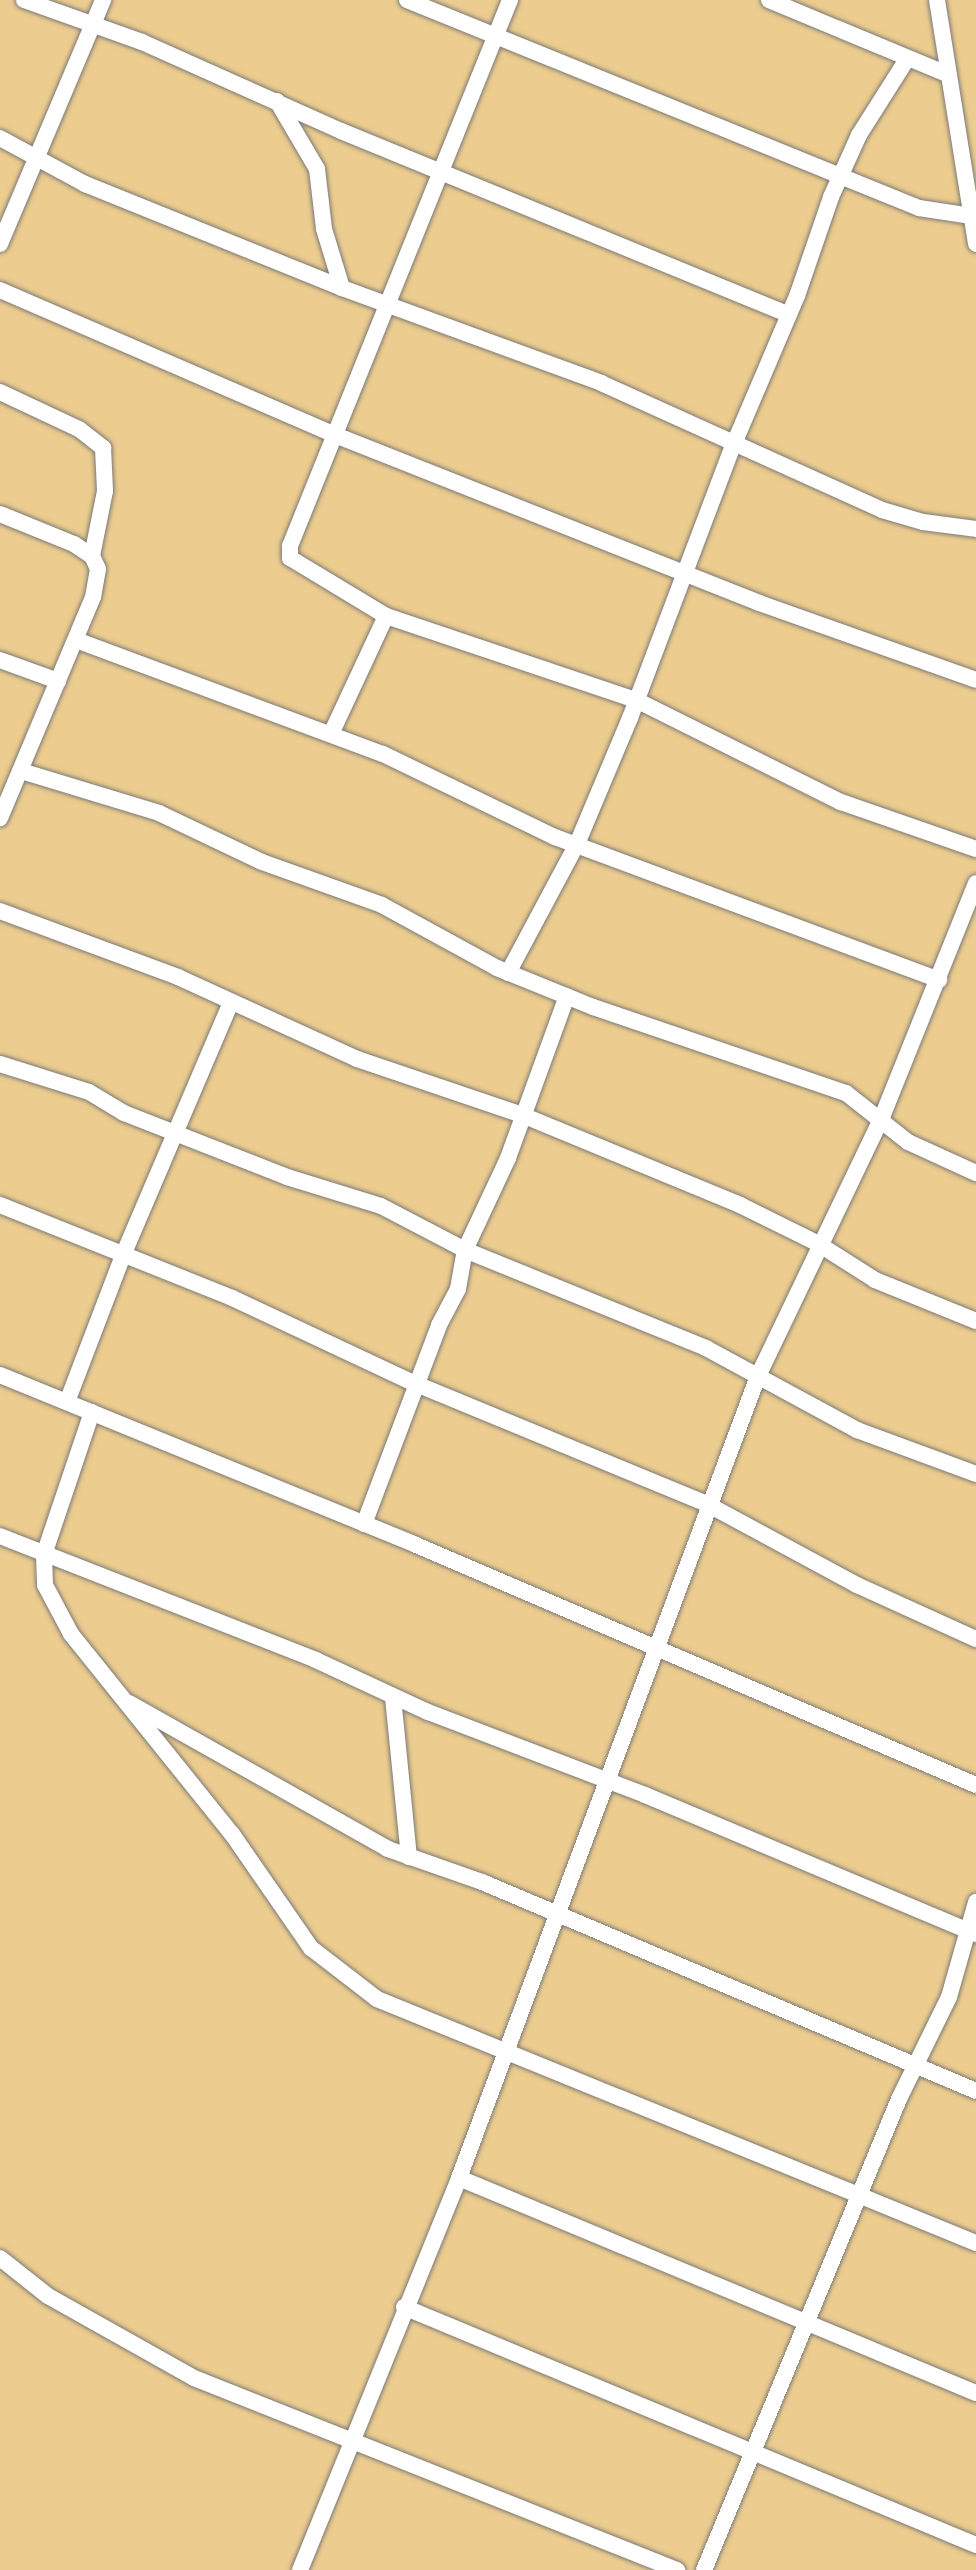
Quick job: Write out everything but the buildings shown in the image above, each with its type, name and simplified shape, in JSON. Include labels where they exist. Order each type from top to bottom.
[{"type":"street","points":[[24,0],[91,27],[142,42],[275,98],[340,131],[440,168],[789,315]]},
{"type":"street","points":[[0,244],[103,0]]},
{"type":"street","points":[[407,0],[495,38],[919,208],[971,216]]},
{"type":"street","points":[[510,0],[440,168],[289,553],[294,562],[386,616],[636,700],[841,802],[976,849]]},
{"type":"street","points":[[769,0],[946,74]]},
{"type":"street","points":[[937,0],[946,74],[976,244]]},
{"type":"street","points":[[508,973],[577,844],[636,700],[733,446],[789,315],[859,135],[907,59]]},
{"type":"street","points":[[275,98],[305,141],[317,169],[324,229],[342,288]]},
{"type":"street","points":[[0,138],[37,154],[84,184],[342,288],[601,383],[733,446],[882,510],[922,522],[976,529]]},
{"type":"street","points":[[0,290],[335,435],[685,573],[976,680]]},
{"type":"street","points":[[0,392],[79,429],[103,448],[105,491],[92,556],[98,581],[76,640],[0,815]]},
{"type":"street","points":[[0,514],[92,556]]},
{"type":"street","points":[[331,734],[386,616]]},
{"type":"street","points":[[76,640],[331,734],[577,844],[770,916],[816,938],[939,980]]},
{"type":"street","points":[[0,660],[58,681]]},
{"type":"street","points":[[21,771],[159,813],[262,862],[382,905],[508,973],[567,996],[804,1076],[846,1093],[882,1117],[908,1142],[976,1173]]},
{"type":"street","points":[[300,2570],[404,2307],[459,2178],[503,2049],[659,1648],[709,1505],[758,1376],[818,1243],[882,1117],[939,980],[976,883]]},
{"type":"street","points":[[0,911],[231,1002],[357,1059],[522,1115],[818,1243],[875,1280],[976,1321]]},
{"type":"street","points":[[364,1524],[416,1384],[458,1289],[465,1250],[522,1115],[567,996]]},
{"type":"street","points":[[67,1402],[124,1253],[231,1002]]},
{"type":"street","points":[[0,1064],[89,1092],[176,1135],[381,1206],[465,1250],[706,1348],[857,1430],[976,1474]]},
{"type":"street","points":[[0,1205],[124,1253],[416,1384],[709,1505],[857,1585],[976,1639]]},
{"type":"street","points":[[0,1375],[364,1524],[976,1785]]},
{"type":"street","points":[[92,1412],[44,1555],[45,1585],[71,1634],[232,1834],[311,1948],[377,1999],[976,2243]]},
{"type":"street","points":[[0,1536],[316,1660],[393,1696],[972,1932]]},
{"type":"street","points":[[393,1696],[409,1857]]},
{"type":"street","points":[[123,1700],[409,1857],[555,1914],[976,2091]]},
{"type":"street","points":[[704,2570],[752,2449],[949,1997],[972,1932],[976,1902]]},
{"type":"street","points":[[459,2178],[976,2393]]},
{"type":"street","points":[[0,2258],[48,2296],[131,2347],[266,2410],[353,2439],[677,2570]]},
{"type":"street","points":[[404,2307],[752,2449],[976,2545]]},
{"type":"shaded area","points":[[0,0],[976,0],[976,2570],[0,2570]]}]
